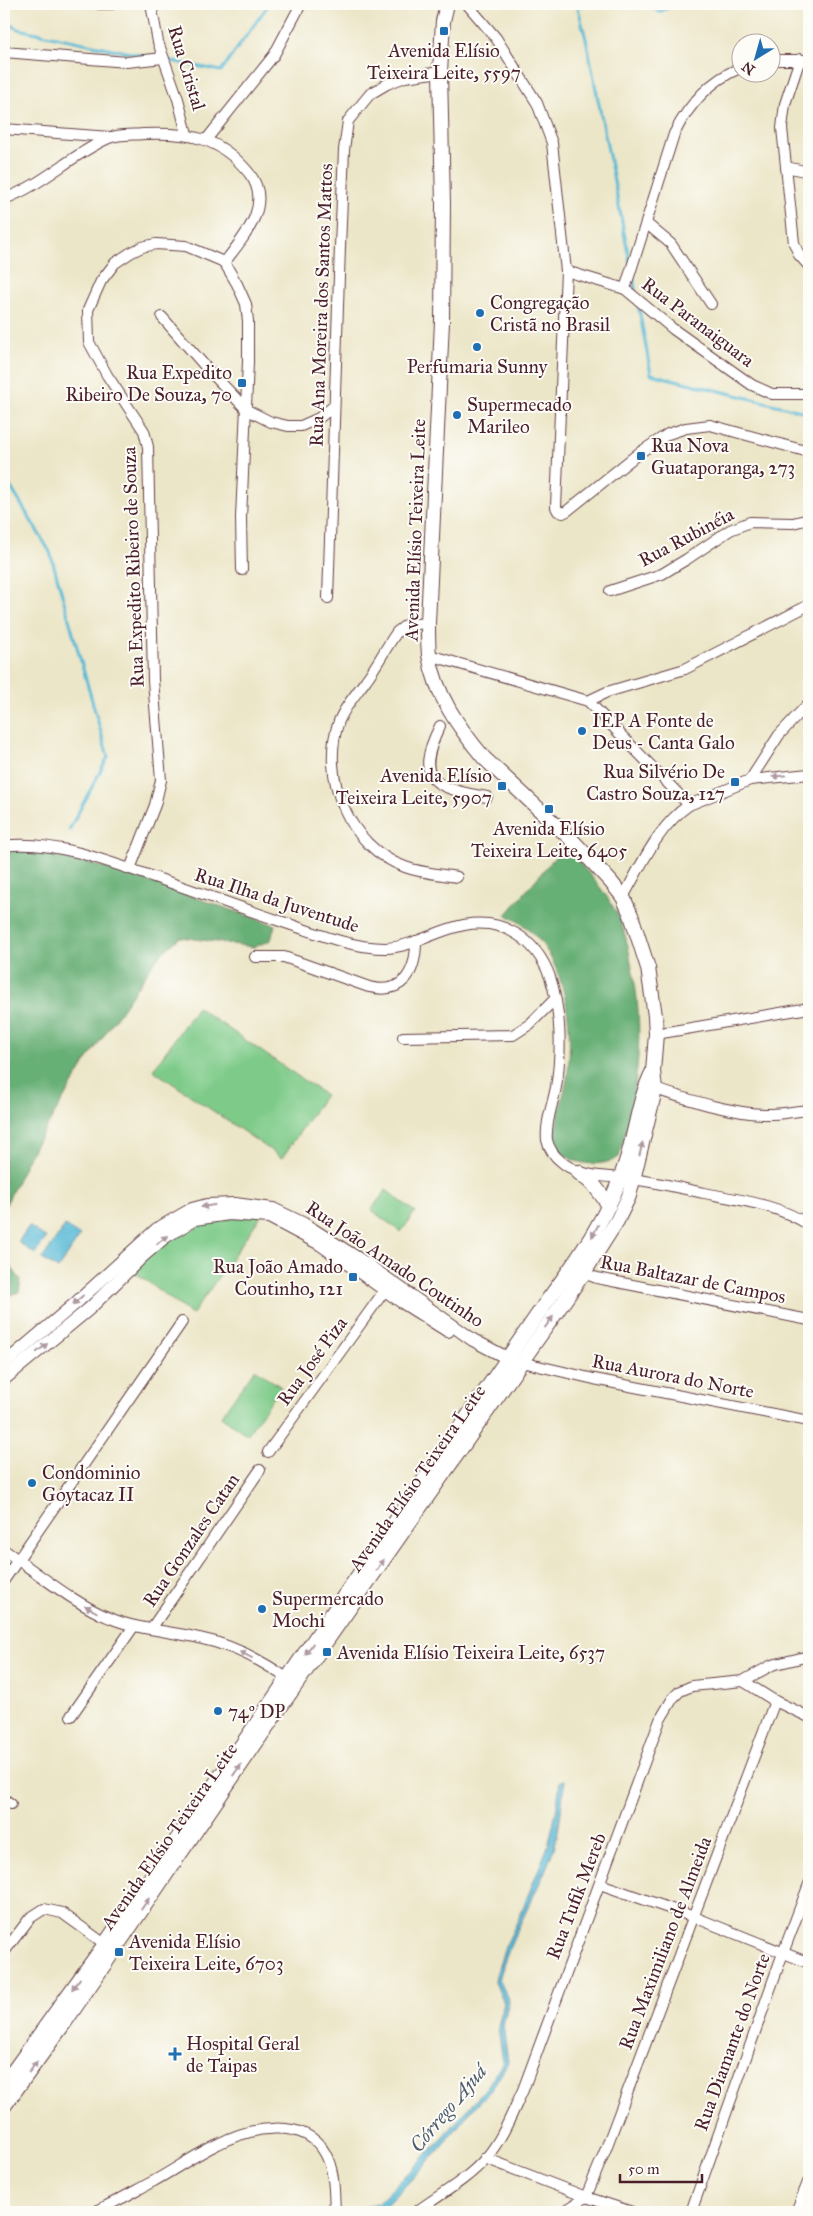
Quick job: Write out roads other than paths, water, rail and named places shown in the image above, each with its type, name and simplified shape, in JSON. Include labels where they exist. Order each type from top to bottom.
[{"type":"main road","name":"Avenida Elísio Teixeira Leite","points":[[447,4],[443,21],[440,72],[443,204],[442,322],[428,623],[429,655],[437,682],[450,711],[470,742],[484,758],[589,857],[623,898],[634,921],[648,968],[656,1034],[650,1088],[627,1178],[609,1205],[577,1271]]},
{"type":"main road","points":[[578,1172],[594,1185],[609,1205]]},
{"type":"main road","name":"Avenida Elísio Teixeira Leite","points":[[4,2084],[109,1947],[516,1363],[577,1271],[617,1221],[629,1196],[627,1178]]},
{"type":"main road","name":"Avenida Elísio Teixeira Leite","points":[[4,2106],[65,2022],[109,1947]]},
{"type":"street","points":[[99,4],[112,4]]},
{"type":"street","points":[[206,140],[274,55],[301,4]]},
{"type":"street","points":[[467,4],[496,38],[516,70],[536,103],[552,143],[566,271],[556,507],[558,511],[567,511],[639,453],[668,434],[686,428],[710,425],[809,452]]},
{"type":"street","name":"Rua Cristal","points":[[151,9],[163,58],[183,114],[187,134]]},
{"type":"street","points":[[4,52],[127,62],[163,58]]},
{"type":"street","points":[[780,60],[805,59]]},
{"type":"street","points":[[805,59],[791,83],[783,115],[782,142],[794,243],[799,255],[809,266]]},
{"type":"street","name":"Rua Ana Moreira dos Santos Mattos","points":[[328,598],[344,150],[348,121],[370,94],[387,84],[405,77],[440,72]]},
{"type":"street","points":[[626,289],[674,134],[682,117],[710,84],[730,73]]},
{"type":"street","points":[[4,129],[111,137],[165,133],[187,134],[206,140],[232,156],[257,183],[259,194],[257,208],[250,228],[224,263],[237,284],[246,304],[248,321],[248,362],[245,392],[247,410],[241,518],[242,570]]},
{"type":"street","points":[[4,199],[31,187],[111,137]]},
{"type":"street","points":[[786,167],[809,172]]},
{"type":"street","points":[[647,224],[671,244],[711,304]]},
{"type":"street","name":"Rua Expedito Ribeiro de Souza","points":[[130,869],[155,805],[160,780],[153,680],[148,447],[144,431],[107,375],[89,342],[88,310],[101,281],[110,269],[130,253],[142,247],[156,244],[186,246],[199,250],[224,263]]},
{"type":"street","name":"Rua Paranaiguara","points":[[566,271],[626,289],[673,329],[752,385],[772,394],[809,394]]},
{"type":"street","points":[[162,317],[247,410],[271,422],[288,426],[301,426],[319,418],[334,406]]},
{"type":"street","name":"Rua Rubinéia","points":[[610,591],[662,574],[730,530],[750,522],[793,523],[809,519]]},
{"type":"street","points":[[588,701],[607,692],[685,669],[809,605]]},
{"type":"street","points":[[428,623],[406,625],[397,632],[346,708],[335,734],[333,761],[338,794],[348,819],[360,836],[376,850],[406,867],[457,877]]},
{"type":"street","points":[[429,655],[588,701],[689,805]]},
{"type":"street","points":[[750,780],[779,735],[809,703]]},
{"type":"street","points":[[440,726],[429,750],[428,762],[431,774],[438,784],[447,789],[486,797]]},
{"type":"street","points":[[623,898],[664,829],[680,811],[689,805],[750,780],[809,774]]},
{"type":"street","name":"Rua Ilha da Juventude","points":[[4,846],[57,847],[130,869],[346,942],[385,948],[416,941],[463,925],[494,924],[517,932],[530,943],[549,976],[560,1032],[560,1054],[547,1139],[554,1156],[578,1172],[627,1178],[764,1204],[793,1215],[809,1225]]},
{"type":"street","points":[[255,957],[284,957],[381,990],[391,989],[398,985],[411,970],[416,953],[416,941]]},
{"type":"street","points":[[404,1037],[514,1035],[530,1024],[554,999]]},
{"type":"street","points":[[656,1034],[809,1008]]},
{"type":"street","points":[[650,1088],[707,1105],[752,1113],[772,1114],[809,1110]]},
{"type":"street","name":"Rua João Amado Coutinho","points":[[4,1364],[77,1302],[157,1229],[192,1209],[207,1205],[235,1204],[273,1209],[304,1224],[365,1263],[473,1340],[516,1363]]},
{"type":"street","name":"Rua João Amado Coutinho","points":[[4,1379],[89,1309],[158,1243],[180,1226],[195,1219],[229,1214],[269,1217],[320,1244],[438,1326],[516,1363]]},
{"type":"street","name":"Rua Baltazar de Campos","points":[[577,1271],[809,1320]]},
{"type":"street","name":"Rua José Piza","points":[[268,1452],[385,1290]]},
{"type":"street","points":[[4,1580],[182,1322]]},
{"type":"street","name":"Rua Aurora do Norte","points":[[516,1363],[809,1422]]},
{"type":"street","name":"Rua Gonzales Catan","points":[[151,1629],[260,1470]]},
{"type":"street","points":[[4,1550],[97,1613],[134,1626],[201,1638],[229,1647],[254,1658],[292,1682]]},
{"type":"street","points":[[71,1716],[134,1626]]},
{"type":"street","name":"Rua Tufik Mereb","points":[[416,2212],[468,2174],[485,2158],[501,2134],[523,2090],[660,1720],[673,1698],[692,1686],[743,1680],[772,1665],[809,1656]]},
{"type":"street","points":[[743,1680],[775,1701],[809,1716]]},
{"type":"street","name":"Rua Maximiliano de Almeida","points":[[586,2197],[605,2152],[694,1917],[751,1758],[775,1701]]},
{"type":"street","points":[[600,1884],[694,1917],[809,1963]]},
{"type":"street","name":"Rua Diamante do Norte","points":[[691,2212],[809,1884]]},
{"type":"street","points":[[4,1952],[30,1918],[44,1909],[62,1914],[109,1947]]},
{"type":"street","points":[[94,2212],[152,2182],[218,2144],[245,2134],[280,2129],[300,2132],[309,2136],[325,2152],[332,2173],[335,2212]]},
{"type":"street","points":[[485,2158],[586,2197],[632,2212]]},
{"type":"street","points":[[796,2212],[809,2180]]},
{"type":"street","points":[[564,2212],[586,2197]]},
{"type":"water","points":[[29,1226],[46,1238],[35,1254],[18,1242]]},
{"type":"water","points":[[65,1226],[80,1236],[58,1269],[42,1259]]},
{"type":"water","points":[[565,1780],[560,1823],[554,1848],[541,1881],[517,1930],[499,1980],[509,2000],[503,2025],[508,2062],[491,2090],[468,2114],[441,2148],[388,2204],[377,2212],[353,2212],[379,2202],[437,2144],[487,2087],[503,2062],[498,2026],[504,2003],[495,1982],[496,1975],[505,1947],[548,1846],[556,1813],[560,1781]]},
{"type":"waterway","points":[[166,60],[221,71],[269,4]]},
{"type":"waterway","points":[[577,4],[587,43],[630,263]]},
{"type":"waterway","points":[[648,4],[659,12],[677,4]]},
{"type":"waterway","points":[[4,21],[18,29],[145,56]]},
{"type":"waterway","points":[[633,277],[636,295]]},
{"type":"waterway","points":[[638,304],[651,374],[809,413]]},
{"type":"waterway","points":[[4,476],[50,552],[108,757],[69,830]]},
{"type":"place","name":"Avenida Elísio Teixeira Leite, 5597","points":[[444,31]]},
{"type":"place","name":"Congregação Cristã no Brasil","points":[[480,313]]},
{"type":"place","name":"Perfumaria Sunny","points":[[477,347]]},
{"type":"place","name":"Rua Expedito Ribeiro De Souza, 70","points":[[242,383]]},
{"type":"place","name":"Supermecado Marileo","points":[[457,415]]},
{"type":"place","name":"Rua Nova Guataporanga, 273","points":[[641,456]]},
{"type":"place","name":"IEP A Fonte de Deus - Canta Galo","points":[[582,731]]},
{"type":"place","name":"Rua Silvério De Castro Souza, 127","points":[[735,782]]},
{"type":"place","name":"Avenida Elísio Teixeira Leite, 5907","points":[[502,786]]},
{"type":"place","name":"Avenida Elísio Teixeira Leite, 6405","points":[[549,809]]},
{"type":"place","name":"Rua João Amado Coutinho, 121","points":[[353,1277]]},
{"type":"place","name":"Condominio Goytacaz II","points":[[32,1483]]},
{"type":"place","name":"Supermercado Mochi","points":[[262,1609]]},
{"type":"place","name":"Avenida Elísio Teixeira Leite, 6537","points":[[327,1652]]},
{"type":"place","name":"74º DP","points":[[218,1711]]},
{"type":"place","name":"Avenida Elísio Teixeira Leite, 6703","points":[[119,1952]]},
{"type":"place","name":"Hospital Geral de Taipas","points":[[175,2054]]},
{"type":"water label","name":"Córrego Ajuá","points":[[448,2108]]}]
